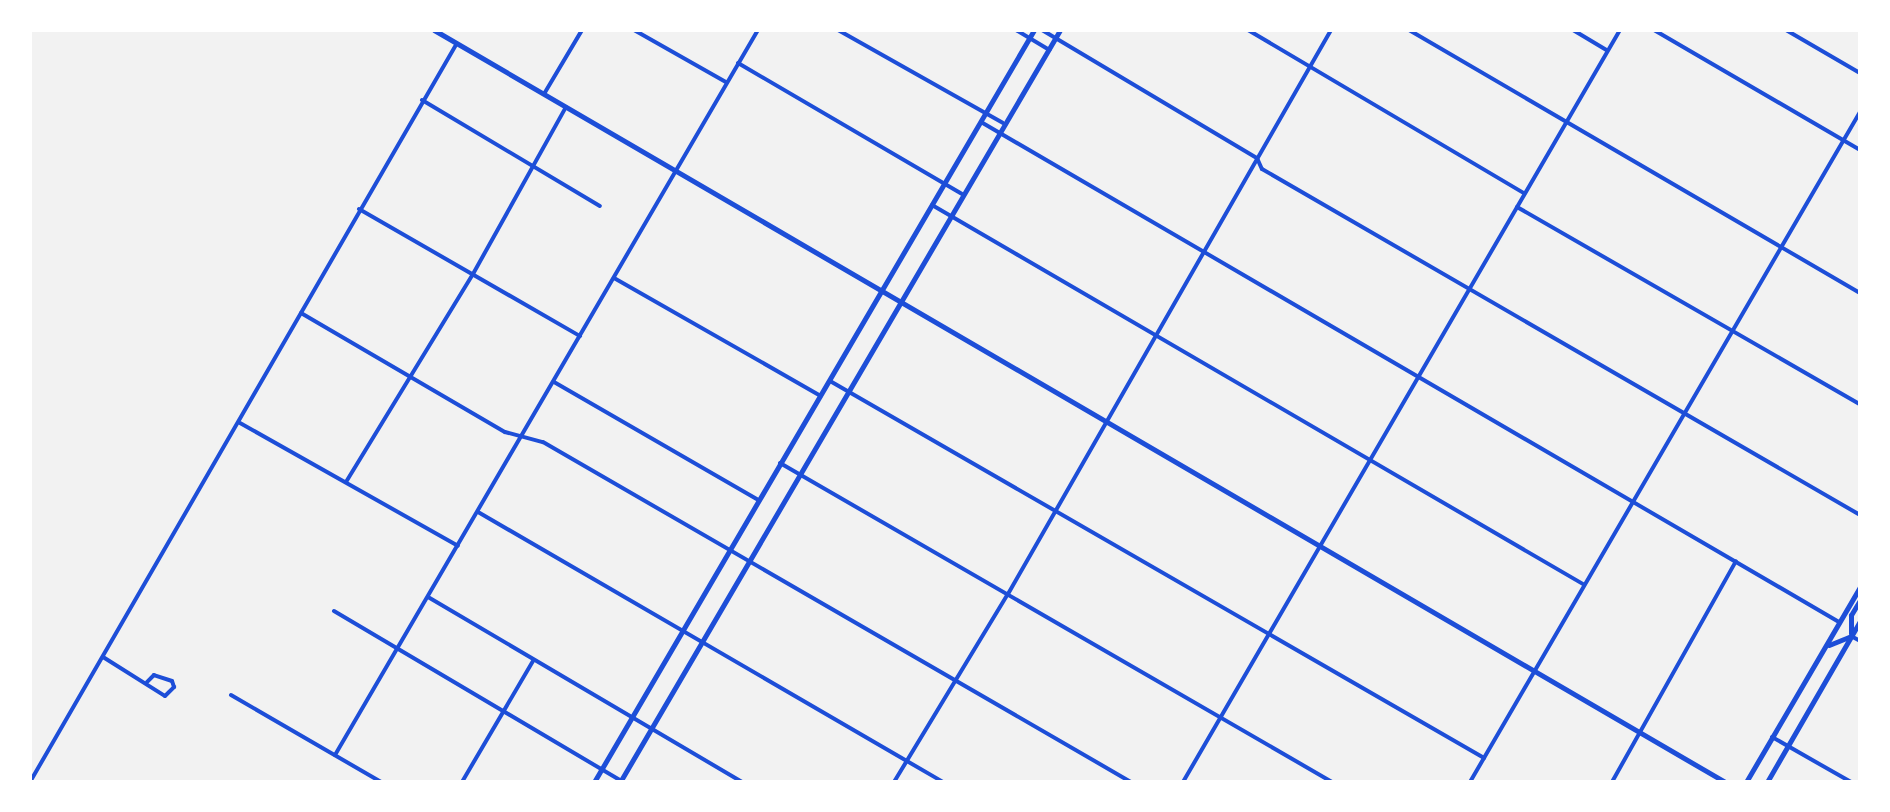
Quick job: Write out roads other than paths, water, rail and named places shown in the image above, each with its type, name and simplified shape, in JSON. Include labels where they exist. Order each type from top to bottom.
[{"type":"main road","points":[[434,30],[1725,782]]},
{"type":"main road","points":[[594,782],[1034,30]]},
{"type":"main road","points":[[620,782],[1060,30]]},
{"type":"main road","points":[[1746,782],[1860,586]]},
{"type":"main road","points":[[1851,636],[1852,615],[1860,600]]},
{"type":"main road","points":[[1767,782],[1860,621]]},
{"type":"main road","points":[[1826,646],[1851,636]]},
{"type":"street","points":[[544,94],[582,30]]},
{"type":"street","points":[[634,30],[726,82]]},
{"type":"street","points":[[335,755],[758,30]]},
{"type":"street","points":[[838,30],[1004,124]]},
{"type":"street","points":[[1016,30],[1049,50]]},
{"type":"street","points":[[1042,30],[1257,158],[1262,169],[1860,515]]},
{"type":"street","points":[[1248,30],[1524,193]]},
{"type":"street","points":[[894,782],[1008,594],[1331,30]]},
{"type":"street","points":[[1409,30],[1860,293]]},
{"type":"street","points":[[1573,30],[1606,50]]},
{"type":"street","points":[[1182,782],[1421,378],[1620,30]]},
{"type":"street","points":[[1654,30],[1860,150]]},
{"type":"street","points":[[1786,30],[1860,72]]},
{"type":"street","points":[[30,782],[456,43]]},
{"type":"street","points":[[738,62],[962,194]]},
{"type":"street","points":[[422,100],[600,206]]},
{"type":"street","points":[[346,482],[474,274],[566,107]]},
{"type":"street","points":[[1470,782],[1860,112]]},
{"type":"street","points":[[981,122],[1839,622]]},
{"type":"street","points":[[932,205],[1583,584]]},
{"type":"street","points":[[1517,207],[1860,404]]},
{"type":"street","points":[[358,210],[580,337]]},
{"type":"street","points":[[614,278],[821,396]]},
{"type":"street","points":[[301,313],[505,432],[543,442],[1131,782]]},
{"type":"street","points":[[830,381],[1484,758]]},
{"type":"street","points":[[554,382],[758,500]]},
{"type":"street","points":[[240,423],[458,546]]},
{"type":"street","points":[[780,463],[1332,782]]},
{"type":"street","points":[[478,512],[943,782]]},
{"type":"street","points":[[1612,782],[1736,561]]},
{"type":"street","points":[[428,597],[742,782]]},
{"type":"street","points":[[334,611],[620,782]]},
{"type":"street","points":[[1851,636],[1860,641]]},
{"type":"street","points":[[103,657],[165,696],[174,687],[172,681],[154,675],[147,682]]},
{"type":"street","points":[[462,782],[534,659]]},
{"type":"street","points":[[231,695],[381,782]]},
{"type":"street","points":[[1772,737],[1851,782]]}]
